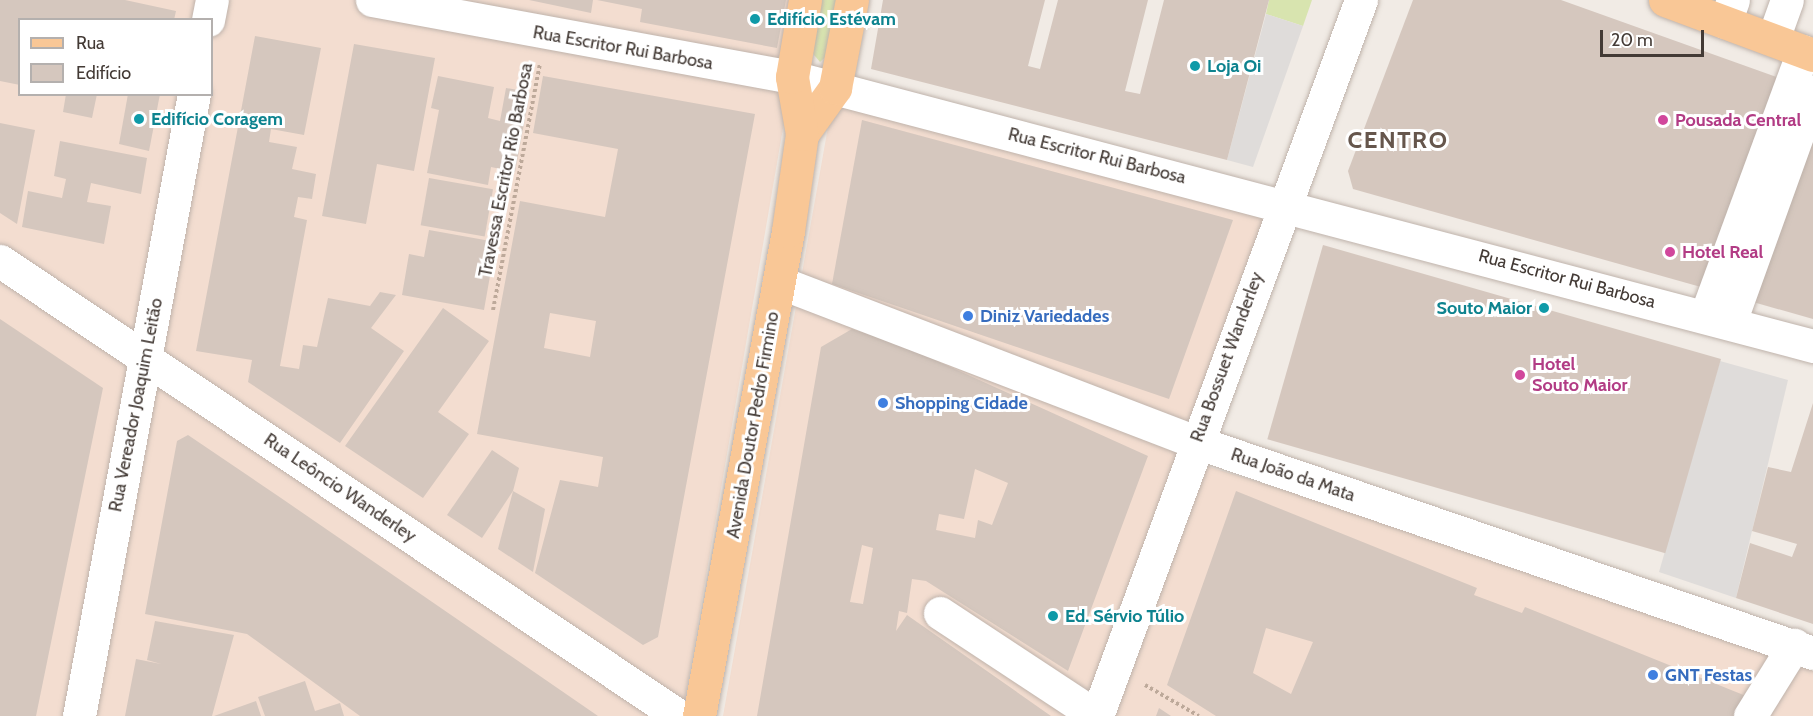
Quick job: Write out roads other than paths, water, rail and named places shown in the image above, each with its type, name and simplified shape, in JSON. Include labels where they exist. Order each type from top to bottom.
[{"type":"main road","name":"Avenida Doutor Pedro Firmino","points":[[699,716],[779,282],[802,134],[792,77],[805,0]]},
{"type":"main road","name":"Avenida Doutor Pedro Firmino","points":[[802,134],[835,88],[852,0]]},
{"type":"main road","points":[[1665,0],[1729,11],[1796,48]]},
{"type":"street","points":[[208,18],[212,0]]},
{"type":"street","name":"Rua Escritor Rui Barbosa","points":[[372,0],[545,36],[792,77],[1283,204],[1813,346]]},
{"type":"street","name":"Rua Bossuet Wanderley","points":[[1096,716],[1283,204],[1361,0]]},
{"type":"street","points":[[1718,319],[1796,48],[1787,0]]},
{"type":"street","points":[[1718,319],[1813,92]]},
{"type":"street","name":"Rua Vereador Joaquim Leitão","points":[[79,716],[194,96]]},
{"type":"street","name":"Rua Leôncio Wanderley","points":[[0,261],[679,716]]},
{"type":"street","name":"Rua João da Mata","points":[[779,282],[1196,442],[1803,649]]},
{"type":"street","points":[[940,613],[1096,716]]},
{"type":"street","points":[[1750,716],[1803,649]]},
{"type":"place","name":"Edifício Estévam","points":[[755,19]]},
{"type":"place","name":"Loja Oi","points":[[1195,66]]},
{"type":"place","name":"Edifício Coragem","points":[[139,119]]},
{"type":"place","name":"Pousada Central","points":[[1663,120]]},
{"type":"place","name":"Hotel Real","points":[[1670,252]]},
{"type":"place","name":"Souto Maior","points":[[1544,308]]},
{"type":"place","name":"Diniz Variedades","points":[[968,316]]},
{"type":"place","name":"Hotel Souto Maior","points":[[1520,375]]},
{"type":"place","name":"Shopping Cidade","points":[[883,403]]},
{"type":"place","name":"Ed. Sérvio Túlio","points":[[1053,616]]},
{"type":"place","name":"GNT Festas","points":[[1653,675]]},
{"type":"district","name":"CENTRO","points":[[1398,140]]}]
